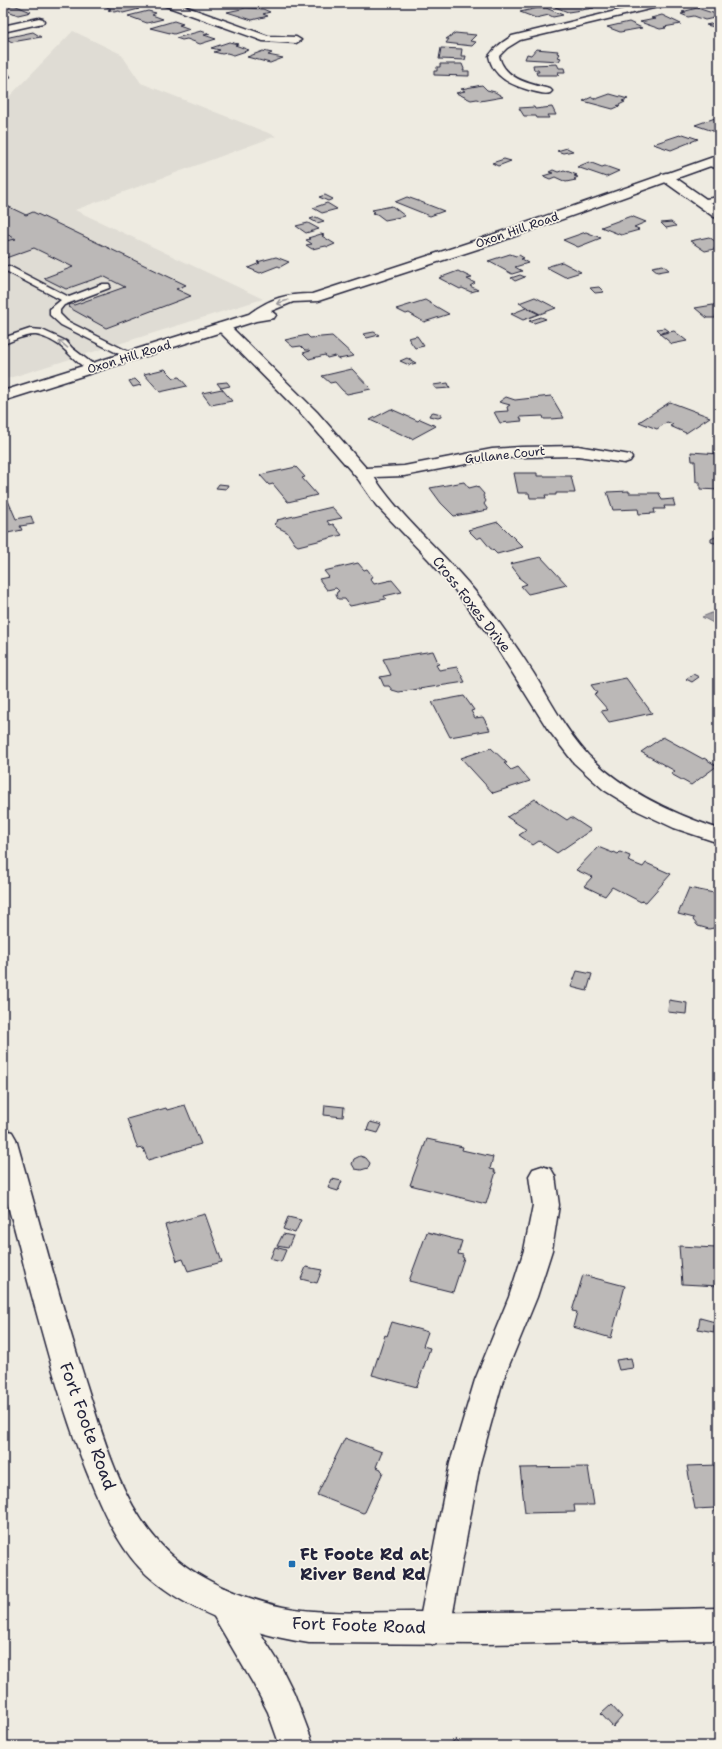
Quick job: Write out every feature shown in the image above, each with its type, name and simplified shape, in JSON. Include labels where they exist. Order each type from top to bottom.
[{"type":"street","points":[[167,3],[267,39],[296,40]]},
{"type":"street","points":[[546,91],[520,84],[501,73],[494,64],[494,56],[503,46],[516,38],[662,3]]},
{"type":"street","points":[[4,27],[39,21]]},
{"type":"street","name":"Oxon Hill Road","points":[[3,396],[254,317],[285,313],[306,306],[314,298],[488,241],[666,177],[716,163]]},
{"type":"street","points":[[666,177],[719,214]]},
{"type":"street","name":"Cross Foxes Drive","points":[[223,327],[272,374],[362,473],[381,499],[452,574],[492,626],[523,672],[555,724],[582,759],[618,790],[635,802],[654,812],[696,829],[719,836]]},
{"type":"street","name":"Gullane Court","points":[[362,473],[404,471],[492,454],[521,452],[578,451],[624,458]]},
{"type":"street","name":"Fort Foote Road","points":[[3,1139],[30,1232],[63,1357],[99,1467],[118,1508],[145,1550],[176,1579],[199,1593],[224,1604],[271,1620],[305,1626],[434,1629],[719,1624]]},
{"type":"street","points":[[434,1629],[465,1463],[489,1380],[523,1297],[538,1250],[546,1205],[542,1176]]},
{"type":"street","points":[[224,1604],[266,1673],[282,1705],[297,1746]]},
{"type":"lane","points":[[702,202],[719,199]]},
{"type":"lane","points":[[9,269],[68,300]]},
{"type":"lane","points":[[106,286],[61,303],[55,309],[55,315],[58,319],[130,356]]},
{"type":"lane","points":[[3,341],[30,332],[39,332],[63,343],[69,350],[93,368]]},
{"type":"shaded area","points":[[73,31],[121,54],[141,83],[276,136],[75,210],[263,299],[3,380],[3,103]]},
{"type":"shaded area","points":[[719,610],[719,626],[702,617]]},
{"type":"building","points":[[118,3],[127,3],[131,5],[128,5],[139,9],[123,13],[108,10],[111,9],[105,6]]},
{"type":"building","points":[[208,3],[237,3],[220,6],[217,4],[212,5]]},
{"type":"building","points":[[582,3],[594,8],[568,12],[555,7],[561,6],[558,4]]},
{"type":"building","points":[[14,5],[31,12],[18,15],[3,9]]},
{"type":"building","points":[[246,8],[263,9],[270,12],[263,14],[268,16],[252,20],[227,12]]},
{"type":"building","points":[[538,8],[546,8],[563,15],[553,17],[549,15],[536,18],[520,12]]},
{"type":"building","points":[[697,8],[719,15],[719,17],[705,20],[694,16],[688,17],[681,14],[686,13],[682,12]]},
{"type":"building","points":[[148,11],[156,13],[152,15],[163,19],[147,23],[128,16]]},
{"type":"building","points":[[662,15],[681,24],[660,29],[640,22],[655,19],[651,18]]},
{"type":"building","points":[[174,21],[183,24],[179,25],[190,29],[174,34],[150,28]]},
{"type":"building","points":[[629,22],[642,28],[620,32],[607,27]]},
{"type":"building","points":[[719,22],[719,28],[706,25]]},
{"type":"building","points":[[201,31],[210,34],[204,35],[216,39],[200,44],[187,39],[182,40],[176,38]]},
{"type":"building","points":[[33,32],[41,37],[12,42],[5,38]]},
{"type":"building","points":[[455,33],[476,35],[470,41],[476,42],[472,46],[446,43],[449,39],[446,39]]},
{"type":"building","points":[[229,42],[238,44],[235,45],[249,50],[234,55],[214,52],[220,50],[211,48]]},
{"type":"building","points":[[441,48],[462,49],[461,56],[466,56],[465,60],[439,59]]},
{"type":"building","points":[[536,49],[558,51],[557,53],[560,54],[558,57],[561,58],[559,61],[525,59],[527,54],[531,55]]},
{"type":"building","points":[[263,51],[272,53],[268,55],[283,58],[270,63],[247,57]]},
{"type":"building","points":[[440,64],[462,64],[464,69],[463,71],[469,71],[469,76],[434,75],[434,71],[437,71],[437,67],[440,67]]},
{"type":"building","points":[[557,64],[559,68],[564,68],[565,72],[558,72],[559,75],[537,75],[536,72],[539,72],[538,70],[534,70],[533,65]]},
{"type":"building","points":[[7,71],[11,77],[3,78],[3,72]]},
{"type":"building","points":[[482,85],[487,90],[495,92],[503,97],[480,101],[477,99],[471,100],[456,93],[465,91],[461,89]]},
{"type":"building","points":[[610,94],[628,99],[622,101],[625,102],[613,109],[583,101],[592,97],[596,99]]},
{"type":"building","points":[[534,107],[535,109],[552,107],[556,115],[547,115],[549,118],[524,116],[519,108]]},
{"type":"building","points":[[718,117],[719,131],[716,132],[695,125]]},
{"type":"building","points":[[683,134],[698,139],[671,150],[653,144]]},
{"type":"building","points":[[567,148],[573,151],[563,153],[557,151]]},
{"type":"building","points":[[504,159],[511,161],[498,166],[492,163]]},
{"type":"building","points":[[589,162],[619,171],[606,177],[577,167]]},
{"type":"building","points":[[553,170],[558,172],[564,170],[577,175],[574,176],[578,177],[574,179],[576,180],[566,182],[555,177],[550,179],[543,176],[553,173],[549,172]]},
{"type":"building","points":[[325,195],[333,199],[328,201],[319,197]]},
{"type":"building","points":[[407,197],[444,211],[430,216],[395,202]]},
{"type":"building","points":[[327,203],[337,209],[322,213],[313,208]]},
{"type":"building","points":[[3,204],[26,215],[33,212],[186,285],[176,289],[191,296],[106,328],[68,307],[70,306],[68,305],[74,305],[125,287],[103,276],[66,289],[44,278],[73,267],[34,248],[3,259]]},
{"type":"building","points":[[392,206],[405,216],[385,220],[377,214],[372,213],[375,212],[372,210]]},
{"type":"building","points":[[631,216],[646,222],[634,227],[639,230],[621,235],[601,227]]},
{"type":"building","points":[[316,217],[324,221],[317,223],[310,219]]},
{"type":"building","points":[[671,222],[676,226],[666,228],[661,223]]},
{"type":"building","points":[[308,223],[319,229],[306,233],[296,226]]},
{"type":"building","points":[[3,232],[16,239],[5,241],[7,242],[3,243]]},
{"type":"building","points":[[586,232],[601,238],[578,247],[563,240]]},
{"type":"building","points":[[321,234],[335,244],[328,247],[326,246],[312,249],[306,245],[312,244],[306,240],[310,239],[308,238]]},
{"type":"building","points":[[709,237],[719,244],[719,248],[705,251],[690,241]]},
{"type":"building","points":[[510,254],[516,256],[519,255],[524,258],[521,259],[528,263],[515,267],[522,271],[512,274],[488,261]]},
{"type":"building","points":[[276,257],[289,262],[280,267],[278,266],[260,273],[248,268],[260,263],[257,262]]},
{"type":"building","points":[[562,262],[581,272],[565,277],[546,267]]},
{"type":"building","points":[[663,265],[669,270],[658,272],[652,267]]},
{"type":"building","points":[[458,271],[472,278],[467,279],[475,283],[470,286],[478,290],[471,292],[462,288],[460,289],[439,278]]},
{"type":"building","points":[[520,275],[525,277],[515,281],[511,278]]},
{"type":"building","points":[[599,287],[604,292],[595,293],[590,288]]},
{"type":"building","points":[[535,297],[556,308],[540,314],[519,303]]},
{"type":"building","points":[[425,300],[449,314],[424,322],[409,313],[406,314],[396,309]]},
{"type":"building","points":[[719,304],[719,315],[715,316],[718,318],[707,318],[695,308]]},
{"type":"building","points":[[526,308],[539,314],[523,320],[511,314]]},
{"type":"building","points":[[541,317],[546,319],[534,323],[529,321]]},
{"type":"building","points":[[665,328],[669,331],[661,333],[657,329]]},
{"type":"building","points":[[674,331],[687,341],[672,344],[660,334]]},
{"type":"building","points":[[374,332],[379,335],[367,338],[363,334]]},
{"type":"building","points":[[307,335],[310,338],[332,336],[354,356],[339,359],[335,356],[327,358],[325,355],[309,359],[303,353],[310,351],[305,350],[301,346],[293,347],[285,340]]},
{"type":"building","points":[[417,336],[424,346],[415,348],[408,338]]},
{"type":"building","points":[[407,358],[416,363],[409,365],[400,361]]},
{"type":"building","points":[[165,369],[174,378],[179,377],[187,386],[160,392],[144,374]]},
{"type":"building","points":[[352,369],[371,389],[347,394],[335,382],[330,383],[322,376]]},
{"type":"building","points":[[135,379],[141,385],[133,387],[129,381]]},
{"type":"building","points":[[227,382],[230,386],[221,388],[217,383]]},
{"type":"building","points":[[448,383],[450,388],[436,389],[433,385]]},
{"type":"building","points":[[222,389],[232,401],[211,405],[202,393]]},
{"type":"building","points":[[551,396],[564,418],[544,419],[543,416],[520,417],[522,421],[500,423],[494,412],[508,411],[507,407],[510,405],[499,402],[506,397],[515,400]]},
{"type":"building","points":[[670,402],[710,417],[686,433],[670,426],[673,424],[667,422],[657,429],[639,422]]},
{"type":"building","points":[[391,409],[418,421],[420,419],[436,426],[412,439],[370,420]]},
{"type":"building","points":[[433,412],[441,414],[441,417],[438,418],[429,416]]},
{"type":"building","points":[[691,452],[719,454],[719,490],[700,489],[700,482],[696,482],[695,461],[692,461]]},
{"type":"building","points":[[296,467],[305,477],[302,478],[317,495],[288,502],[273,484],[269,485],[260,475]]},
{"type":"building","points":[[514,473],[537,473],[537,476],[571,476],[575,493],[556,493],[556,495],[545,495],[546,498],[530,498],[529,493],[518,493]]},
{"type":"building","points":[[464,482],[469,488],[477,486],[484,494],[483,496],[486,501],[484,504],[488,510],[454,516],[441,503],[430,488]]},
{"type":"building","points":[[219,484],[228,485],[226,489],[216,488]]},
{"type":"building","points":[[3,489],[16,519],[31,516],[34,524],[20,526],[22,530],[3,534]]},
{"type":"building","points":[[629,491],[629,493],[659,493],[662,500],[673,499],[675,506],[664,506],[665,509],[654,509],[655,513],[639,514],[638,509],[613,510],[607,492]]},
{"type":"building","points":[[332,507],[342,518],[327,521],[330,525],[333,524],[342,535],[298,546],[287,532],[274,524],[278,521],[277,520]]},
{"type":"building","points":[[498,522],[523,547],[497,554],[481,537],[477,539],[468,530]]},
{"type":"building","points":[[719,537],[719,544],[711,542],[711,539]]},
{"type":"building","points":[[541,557],[567,585],[528,594],[521,586],[527,584],[518,577],[520,577],[510,564]]},
{"type":"building","points":[[358,563],[364,570],[367,569],[373,577],[370,578],[374,584],[392,580],[402,592],[384,596],[386,599],[350,606],[345,599],[338,599],[336,595],[339,591],[336,588],[327,590],[319,579],[329,577],[324,571]]},
{"type":"building","points":[[433,651],[439,664],[436,665],[439,670],[457,667],[465,682],[399,692],[392,690],[389,686],[384,686],[380,677],[391,675],[383,659]]},
{"type":"building","points":[[693,674],[699,677],[692,682],[686,679]]},
{"type":"building","points":[[626,678],[652,713],[609,722],[601,711],[608,710],[594,694],[597,693],[591,685]]},
{"type":"building","points":[[464,696],[474,710],[471,711],[475,718],[483,717],[490,730],[450,737],[432,702]]},
{"type":"building","points":[[663,737],[717,766],[691,785],[671,774],[675,771],[641,752]]},
{"type":"building","points":[[491,748],[507,763],[504,763],[511,770],[518,767],[530,781],[493,793],[461,758]]},
{"type":"building","points":[[535,799],[567,820],[571,817],[591,830],[557,853],[539,841],[533,845],[519,835],[527,830],[507,817]]},
{"type":"building","points":[[598,847],[613,853],[618,854],[620,852],[630,856],[628,861],[643,867],[646,863],[671,874],[646,902],[641,902],[612,887],[605,896],[584,886],[592,877],[576,870]]},
{"type":"building","points":[[689,888],[719,894],[719,931],[718,927],[709,929],[698,926],[693,920],[694,918],[678,914]]},
{"type":"building","points":[[577,971],[592,974],[587,991],[571,987]]},
{"type":"building","points":[[669,1000],[687,1003],[686,1014],[668,1012]]},
{"type":"building","points":[[185,1105],[201,1144],[148,1160],[143,1148],[138,1149],[127,1119],[166,1108],[167,1110]]},
{"type":"building","points":[[325,1105],[344,1107],[343,1117],[324,1115]]},
{"type":"building","points":[[370,1122],[382,1125],[378,1133],[367,1130]]},
{"type":"building","points":[[427,1139],[463,1147],[462,1150],[493,1157],[490,1169],[495,1170],[494,1172],[496,1172],[486,1204],[410,1185]]},
{"type":"building","points":[[360,1156],[366,1158],[370,1163],[368,1168],[361,1170],[355,1169],[352,1164],[354,1159]]},
{"type":"building","points":[[332,1179],[342,1181],[338,1191],[328,1188]]},
{"type":"building","points":[[205,1214],[222,1262],[188,1271],[183,1259],[177,1261],[165,1225]]},
{"type":"building","points":[[288,1217],[301,1220],[295,1233],[283,1229]]},
{"type":"building","points":[[427,1232],[462,1241],[458,1254],[463,1255],[462,1257],[464,1258],[453,1292],[409,1281]]},
{"type":"building","points":[[283,1234],[293,1236],[288,1248],[277,1246]]},
{"type":"building","points":[[679,1246],[716,1248],[719,1286],[682,1284]]},
{"type":"building","points":[[275,1247],[286,1250],[281,1262],[270,1259]]},
{"type":"building","points":[[306,1267],[322,1270],[317,1283],[301,1279]]},
{"type":"building","points":[[583,1275],[625,1286],[611,1338],[573,1327],[577,1312],[572,1311]]},
{"type":"building","points":[[700,1318],[715,1322],[714,1332],[698,1329]]},
{"type":"building","points":[[392,1322],[428,1332],[423,1346],[430,1348],[417,1387],[372,1375],[385,1335],[387,1336]]},
{"type":"building","points":[[631,1358],[633,1368],[619,1370],[616,1360]]},
{"type":"building","points":[[345,1438],[382,1452],[376,1467],[381,1469],[383,1472],[365,1512],[363,1513],[317,1495]]},
{"type":"building","points":[[719,1465],[719,1511],[715,1512],[715,1508],[695,1509],[687,1466]]},
{"type":"building","points":[[588,1467],[594,1505],[574,1505],[575,1512],[525,1513],[520,1468]]},
{"type":"building","points":[[611,1705],[622,1717],[613,1727],[601,1714]]},
{"type":"building","points":[[456,1739],[462,1746],[448,1746]]},
{"type":"place","name":"Ft Foote Rd at River Bend Rd","points":[[292,1564]]}]
